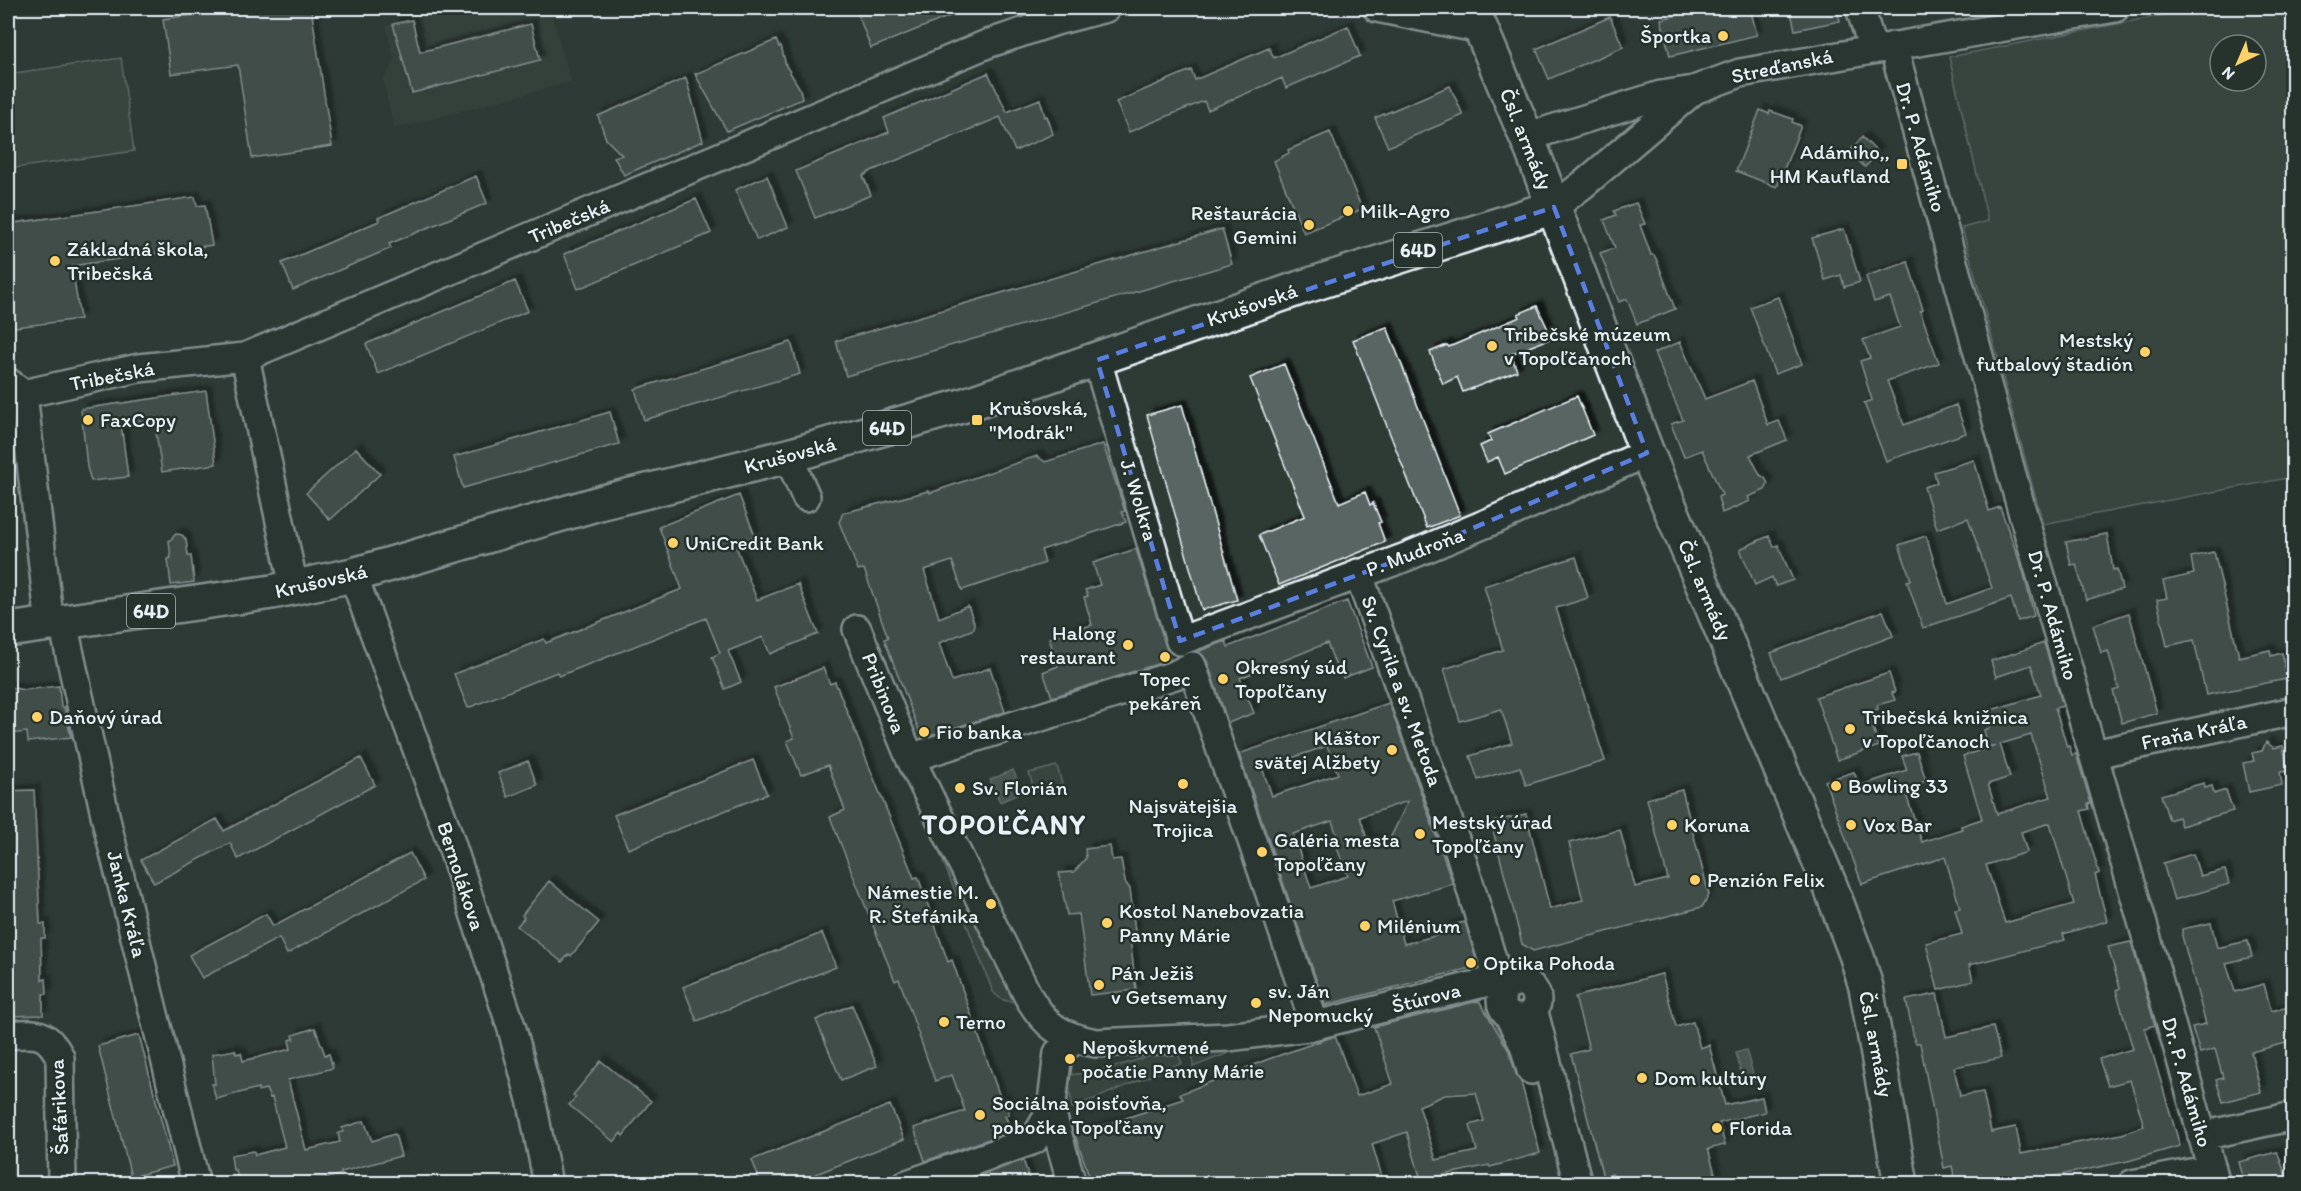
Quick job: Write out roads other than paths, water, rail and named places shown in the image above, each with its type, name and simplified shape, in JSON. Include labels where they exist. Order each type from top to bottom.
[{"type":"main road","name":"Čsl. armády","points":[[1476,18],[1527,138],[1647,453],[1831,888],[1857,957],[1874,1021],[1901,1184]]},
{"type":"main road","name":"Krušovská","points":[[8,630],[161,610],[353,575],[603,502],[788,456],[965,405],[1300,288],[1554,207]]},
{"type":"street","name":"Tribečská","points":[[15,388],[139,368],[245,357],[987,44],[1056,21],[1106,8]]},
{"type":"street","points":[[1377,8],[1476,18]]},
{"type":"street","points":[[1860,8],[1883,48]]},
{"type":"street","name":"Streďanská","points":[[1527,138],[1661,95],[1694,90],[1740,73],[2115,8]]},
{"type":"street","name":"Dr. P. Adámiho","points":[[1883,48],[1945,233],[2024,518],[2214,1176]]},
{"type":"street","name":"Streďanská","points":[[1554,207],[1694,90]]},
{"type":"street","points":[[245,357],[294,587]]},
{"type":"street","name":"J. Wolkra","points":[[1097,360],[1180,641]]},
{"type":"street","name":"Janka Kráľa","points":[[15,388],[19,451],[56,624],[196,1184]]},
{"type":"street","name":"P. Mudroňa","points":[[1180,641],[1407,556],[1647,453]]},
{"type":"street","points":[[788,456],[806,497]]},
{"type":"street","name":"Sv. Cyrila a sv. Metoda","points":[[1358,573],[1460,853],[1492,962],[1510,1000],[1578,1184]]},
{"type":"street","name":"Bernolákova","points":[[353,575],[446,828],[512,1029],[532,1103],[548,1184]]},
{"type":"street","name":"Pribinova","points":[[857,629],[910,758]]},
{"type":"street","points":[[1192,666],[1312,1026],[1228,1037],[1096,1043],[1075,1039],[1053,1029],[1037,1012],[1028,996],[910,758],[1175,675],[1192,666]]},
{"type":"street","name":"Fraňa Kráľa","points":[[2094,754],[2294,711]]},
{"type":"street","name":"Sv. Cyrila a sv. Metoda","points":[[1510,1000],[1562,1184]]},
{"type":"street","name":"Štúrova","points":[[1312,1026],[1510,1000]]},
{"type":"street","name":"Šafárikova","points":[[8,1035],[34,1033],[45,1037],[60,1057],[62,1184]]},
{"type":"street","points":[[1072,1184],[1047,1128],[1058,1053],[1075,1039]]},
{"type":"street","points":[[2202,1136],[2294,1116]]},
{"type":"street","points":[[906,1184],[1047,1128]]},
{"type":"street","points":[[2132,1184],[2214,1176]]},
{"type":"place","name":"Športka","points":[[1723,36]]},
{"type":"place","name":"Adámiho,, HM Kaufland","points":[[1902,164]]},
{"type":"place","name":"Milk-Agro","points":[[1348,211]]},
{"type":"place","name":"Reštaurácia Gemini","points":[[1309,225]]},
{"type":"place","name":"Základná škola, Tribečská","points":[[55,261]]},
{"type":"place","name":"Tribečské múzeum v Topoľčanoch","points":[[1492,346]]},
{"type":"place","name":"Mestský futbalový štadión","points":[[2145,352]]},
{"type":"place","name":"FaxCopy","points":[[88,420]]},
{"type":"place","name":"Krušovská, \"Modrák\"","points":[[977,420]]},
{"type":"place","name":"UniCredit Bank","points":[[673,543]]},
{"type":"place","name":"Halong restaurant","points":[[1128,645]]},
{"type":"place","name":"Topec pekáreň","points":[[1165,657]]},
{"type":"place","name":"Okresný súd Topoľčany","points":[[1223,679]]},
{"type":"place","name":"Daňový úrad","points":[[37,717]]},
{"type":"place","name":"Tribečská knižnica v Topoľčanoch","points":[[1850,729]]},
{"type":"place","name":"Fio banka","points":[[924,732]]},
{"type":"place","name":"Kláštor svätej Alžbety","points":[[1392,750]]},
{"type":"place","name":"Najsvätejšia Trojica","points":[[1183,784]]},
{"type":"place","name":"Bowling 33","points":[[1836,786]]},
{"type":"place","name":"Sv. Florián","points":[[960,788]]},
{"type":"place","name":"Koruna","points":[[1672,825]]},
{"type":"place","name":"Vox Bar","points":[[1851,825]]},
{"type":"place","name":"Mestský úrad Topoľčany","points":[[1420,834]]},
{"type":"place","name":"Galéria mesta Topoľčany","points":[[1262,852]]},
{"type":"place","name":"Penzión Felix","points":[[1695,880]]},
{"type":"place","name":"Námestie M. R. Štefánika","points":[[991,904]]},
{"type":"place","name":"Kostol Nanebovzatia Panny Márie","points":[[1107,923]]},
{"type":"place","name":"Milénium","points":[[1365,926]]},
{"type":"place","name":"Optika Pohoda","points":[[1471,963]]},
{"type":"place","name":"Pán Ježiš v Getsemany","points":[[1099,985]]},
{"type":"place","name":"sv. Ján Nepomucký","points":[[1256,1003]]},
{"type":"place","name":"Terno","points":[[944,1022]]},
{"type":"place","name":"Nepoškvrnené počatie Panny Márie","points":[[1070,1059]]},
{"type":"place","name":"Dom kultúry","points":[[1642,1078]]},
{"type":"place","name":"Sociálna poisťovňa, pobočka Topoľčany","points":[[980,1115]]},
{"type":"place","name":"Florida","points":[[1717,1128]]},
{"type":"district","name":"TOPOĽČANY","points":[[1004,825]]}]
